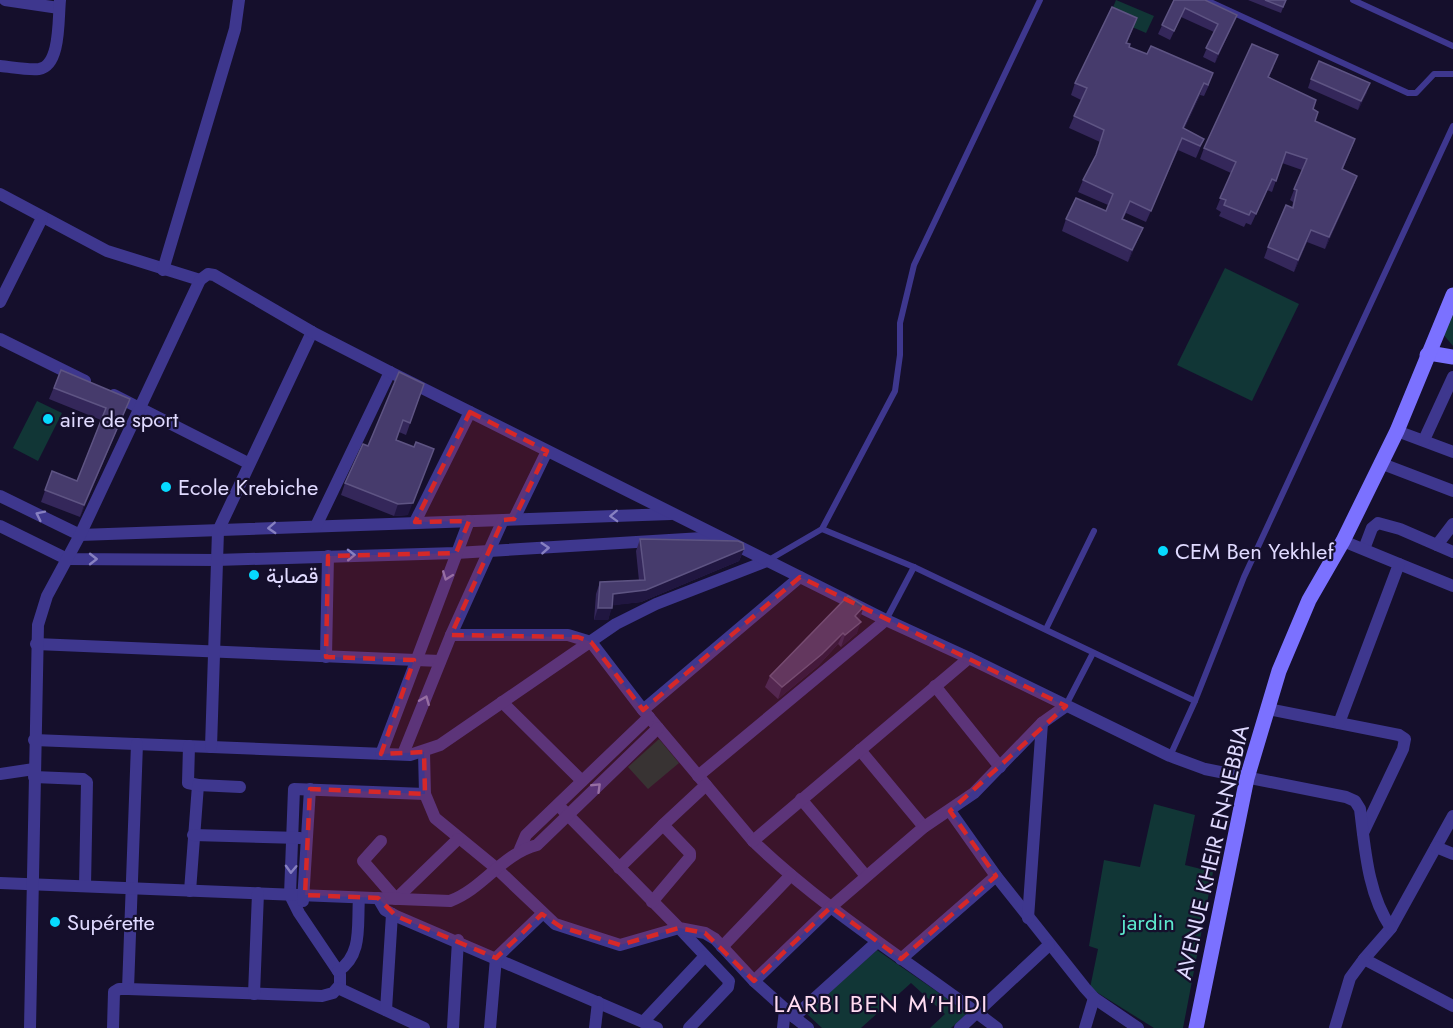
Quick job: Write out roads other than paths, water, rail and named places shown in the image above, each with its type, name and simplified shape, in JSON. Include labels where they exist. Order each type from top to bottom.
[{"type":"main road","name":"AVENUE KHEIR EN-NEBBIA","points":[[1199,1027],[1247,778],[1279,671],[1309,600],[1342,541],[1397,431],[1453,295]]},
{"type":"main road","points":[[1427,355],[1453,357]]},
{"type":"street","points":[[0,66],[39,69],[48,64],[55,52],[59,4],[5,0]]},
{"type":"street","points":[[163,270],[235,29],[239,0]]},
{"type":"street","points":[[0,194],[106,251],[200,280]]},
{"type":"street","points":[[0,302],[42,218]]},
{"type":"street","points":[[30,1028],[38,625],[45,601],[80,535],[200,280],[208,274],[214,275],[312,332],[547,451],[886,620],[1170,756],[1205,769],[1346,797],[1355,801],[1360,809],[1375,895],[1383,919],[1391,928]]},
{"type":"street","points":[[211,747],[218,531],[248,463],[312,332]]},
{"type":"street","points":[[0,339],[248,463]]},
{"type":"street","points":[[316,526],[390,372]]},
{"type":"street","points":[[1424,440],[1453,377]]},
{"type":"street","points":[[415,522],[470,412]]},
{"type":"street","points":[[1397,431],[1453,452]]},
{"type":"street","points":[[403,754],[440,661],[488,552],[547,451]]},
{"type":"street","points":[[1380,463],[1453,491]]},
{"type":"street","points":[[0,496],[80,535],[673,513]]},
{"type":"street","points":[[381,754],[414,660],[469,521]]},
{"type":"street","points":[[1364,549],[1372,528],[1378,523],[1453,552]]},
{"type":"street","points":[[1437,545],[1453,524]]},
{"type":"street","points":[[0,526],[67,559],[216,560],[456,554],[719,537]]},
{"type":"street","points":[[1342,541],[1453,586]]},
{"type":"street","points":[[326,657],[328,556]]},
{"type":"street","points":[[34,740],[381,754],[424,752],[440,745],[616,624],[656,604],[767,561]]},
{"type":"street","points":[[1339,723],[1399,564]]},
{"type":"street","points":[[520,849],[526,835],[606,758],[646,713],[800,577]]},
{"type":"street","points":[[619,868],[663,825],[702,781],[886,620]]},
{"type":"street","points":[[451,635],[568,635],[591,642],[658,728],[753,841],[831,907],[997,1028]]},
{"type":"street","points":[[36,644],[440,661]]},
{"type":"street","points":[[753,841],[969,658]]},
{"type":"street","points":[[935,686],[1000,767]]},
{"type":"street","points":[[502,702],[582,781]]},
{"type":"street","points":[[754,981],[866,876],[924,827],[974,793],[1042,723],[1066,706]]},
{"type":"street","points":[[1268,708],[1399,735],[1406,743],[1363,833]]},
{"type":"street","points":[[1028,918],[1042,723]]},
{"type":"street","points":[[0,883],[450,901],[464,895],[520,849],[537,845],[658,728]]},
{"type":"street","points":[[128,989],[137,744]]},
{"type":"street","points":[[189,746],[188,783],[240,787]]},
{"type":"street","points":[[860,750],[924,827]]},
{"type":"street","points":[[424,752],[425,794],[435,818],[496,868],[543,914],[561,927],[620,945],[679,928],[705,933],[722,947],[754,981],[808,1028]]},
{"type":"street","points":[[606,758],[616,769]]},
{"type":"street","points":[[0,774],[34,773],[83,779],[87,782],[85,886]]},
{"type":"street","points":[[190,891],[198,785]]},
{"type":"street","points":[[113,1028],[114,992],[118,989],[322,996],[333,993],[338,988],[341,978],[338,971],[299,913],[290,895],[294,789],[425,794]]},
{"type":"street","points":[[299,913],[305,895],[310,789]]},
{"type":"street","points":[[801,799],[866,876]]},
{"type":"street","points":[[558,805],[728,981],[729,984],[689,1028]]},
{"type":"street","points":[[950,811],[1028,918],[1094,998],[1138,1028]]},
{"type":"street","points":[[1335,1028],[1350,978],[1391,928],[1453,816]]},
{"type":"street","points":[[652,902],[690,857],[690,853],[663,825]]},
{"type":"street","points":[[193,835],[307,838]]},
{"type":"street","points":[[396,899],[458,839]]},
{"type":"street","points":[[381,841],[363,861],[396,899]]},
{"type":"street","points":[[1436,847],[1453,854]]},
{"type":"street","points":[[722,947],[791,875]]},
{"type":"street","points":[[901,959],[996,876]]},
{"type":"street","points":[[254,994],[258,893]]},
{"type":"street","points":[[338,971],[347,965],[354,955],[359,898]]},
{"type":"street","points":[[378,898],[380,904],[392,914],[458,940],[657,1028]]},
{"type":"street","points":[[386,1010],[392,914]]},
{"type":"street","points":[[489,1028],[496,958],[543,914]]},
{"type":"street","points":[[453,1028],[458,940]]},
{"type":"street","points":[[783,1028],[790,1014],[877,942]]},
{"type":"street","points":[[960,1028],[1050,945]]},
{"type":"street","points":[[643,1022],[705,956]]},
{"type":"street","points":[[1364,959],[1453,1006]]},
{"type":"street","points":[[338,988],[424,1028]]},
{"type":"street","points":[[1085,1028],[1094,998]]},
{"type":"street","points":[[595,1028],[598,1002]]},
{"type":"lane","points":[[767,561],[822,529],[895,391],[900,354],[900,323],[914,266],[1040,0]]},
{"type":"lane","points":[[1206,0],[1408,93],[1416,93],[1434,74],[1453,74]]},
{"type":"lane","points":[[1353,0],[1453,46]]},
{"type":"lane","points":[[1170,756],[1195,701],[1244,577],[1453,126]]},
{"type":"lane","points":[[822,529],[914,567],[1195,701]]},
{"type":"lane","points":[[1046,629],[1094,531]]},
{"type":"lane","points":[[886,620],[914,567]]},
{"type":"lane","points":[[1066,706],[1093,652]]},
{"type":"place","name":"aire de sport","points":[[48,419]]},
{"type":"place","name":"Ecole Krebiche","points":[[166,487]]},
{"type":"place","name":"CEM Ben Yekhlef","points":[[1163,551]]},
{"type":"place","name":"قصابة","points":[[254,575]]},
{"type":"place","name":"Supérette","points":[[55,922]]},
{"type":"district","name":"LARBI BEN M'HIDI","points":[[881,1003]]},
{"type":"park label","name":"jardin","points":[[1148,922]]}]
